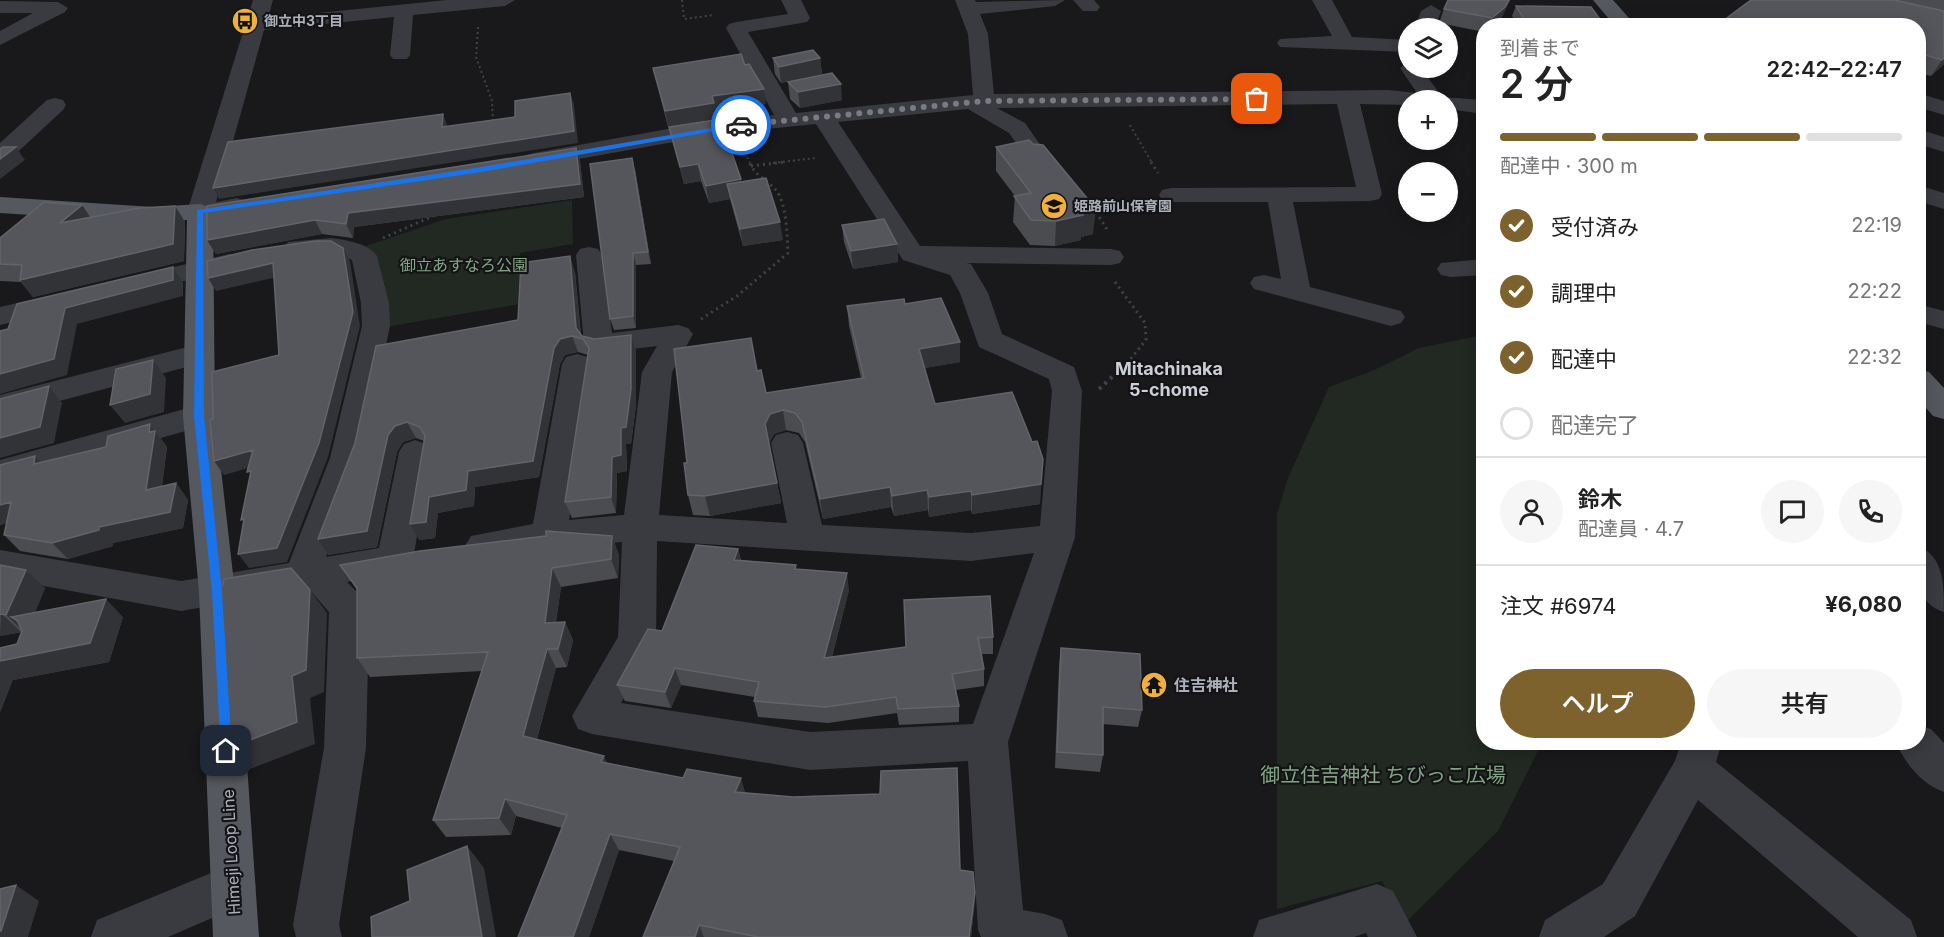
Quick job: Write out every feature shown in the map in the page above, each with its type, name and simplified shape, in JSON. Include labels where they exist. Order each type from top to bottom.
[{"type":"main road","points":[[1602,0],[1619,18]]},
{"type":"main road","points":[[0,205],[153,215],[200,212]]},
{"type":"main road","name":"Himeji Loop Line","points":[[200,212],[199,416],[217,592],[236,937]]},
{"type":"main road","points":[[1926,389],[1944,408]]},
{"type":"street","points":[[259,203],[200,212],[263,0]]},
{"type":"street","points":[[254,26],[505,0]]},
{"type":"street","points":[[788,119],[736,28],[800,18],[791,0]]},
{"type":"street","points":[[977,102],[978,34],[967,4],[1055,0]]},
{"type":"street","points":[[1322,0],[1345,42]]},
{"type":"street","points":[[0,7],[64,4]]},
{"type":"street","points":[[0,39],[64,4]]},
{"type":"street","points":[[394,50],[404,10]]},
{"type":"street","points":[[1287,43],[1345,42],[1374,46],[1398,46]]},
{"type":"street","points":[[773,94],[796,89]]},
{"type":"street","points":[[1171,195],[1370,194],[1347,98]]},
{"type":"street","points":[[494,167],[733,126],[977,102],[1398,99]]},
{"type":"street","points":[[977,102],[1017,128],[1040,162]]},
{"type":"street","points":[[1926,102],[1944,108]]},
{"type":"street","points":[[1458,103],[1476,106]]},
{"type":"street","points":[[0,156],[55,105]]},
{"type":"street","points":[[821,116],[849,154],[912,254],[961,270],[974,293],[989,340],[1016,350],[1063,374],[1067,391],[1058,537],[987,742],[1000,934],[1045,937]]},
{"type":"street","points":[[29,129],[59,128]]},
{"type":"street","points":[[1926,139],[1944,145]]},
{"type":"street","points":[[1279,194],[1297,292]]},
{"type":"street","points":[[1926,195],[1944,201]]},
{"type":"street","points":[[25,228],[50,208]]},
{"type":"street","points":[[111,290],[259,255],[322,244],[352,250],[364,256],[375,303],[376,326],[346,458],[306,562],[348,607],[349,662],[345,748],[316,925],[319,937]]},
{"type":"street","points":[[912,254],[1108,257]]},
{"type":"street","points":[[589,255],[599,344],[678,334]]},
{"type":"street","points":[[1451,269],[1476,267]]},
{"type":"street","points":[[1264,283],[1391,317]]},
{"type":"street","points":[[0,316],[78,298]]},
{"type":"street","points":[[1926,315],[1944,320]]},
{"type":"street","points":[[678,334],[657,372],[640,527],[637,639],[592,716],[810,751],[987,742]]},
{"type":"street","points":[[0,406],[199,354]]},
{"type":"street","points":[[549,535],[578,364]]},
{"type":"street","points":[[0,472],[199,416]]},
{"type":"street","points":[[787,443],[807,536]]},
{"type":"street","points":[[395,560],[415,452]]},
{"type":"street","points":[[0,564],[181,596],[217,592],[316,573],[549,535],[640,527],[971,548],[1058,537]]},
{"type":"street","points":[[1926,571],[1944,597]]},
{"type":"street","points":[[1926,606],[1944,607]]},
{"type":"street","points":[[1923,750],[1944,773]]},
{"type":"street","points":[[1562,937],[1619,900],[1697,756],[1894,937]]},
{"type":"street","points":[[114,937],[233,886]]},
{"type":"street","points":[[1276,937],[1377,907],[1394,937]]},
{"type":"path","points":[[480,3],[476,57],[492,101],[494,167]]},
{"type":"path","points":[[1114,100],[1171,195]]},
{"type":"path","points":[[678,334],[737,296],[788,253],[787,223],[776,190],[755,174],[733,126]]},
{"type":"path","points":[[751,166],[849,154]]},
{"type":"path","points":[[1065,413],[1116,376],[1146,340],[1145,323],[1119,290],[1108,257],[1111,235],[1096,210],[1088,203]]},
{"type":"path","points":[[352,250],[438,216],[445,207]]},
{"type":"green space","name":"御立あすなろ公園","points":[[572,200],[573,244],[520,253],[520,304],[385,327],[380,265],[363,247],[446,219]]},
{"type":"green space","name":"御立住吉神社 ちびっこ広場","points":[[1476,336],[1476,750],[1538,750],[1498,831],[1405,923],[1382,881],[1277,909],[1277,514],[1288,478],[1329,387],[1374,370],[1419,348]]},
{"type":"building","points":[[1448,0],[1509,0],[1505,7],[1492,18],[1444,9]]},
{"type":"building","points":[[1751,0],[1894,0],[1944,11],[1944,58],[1942,60],[1926,55],[1926,18],[1727,18]]},
{"type":"building","points":[[1516,6],[1591,7],[1599,18],[1523,18]]},
{"type":"building","points":[[813,50],[820,58],[779,67],[773,58]]},
{"type":"building","points":[[741,54],[745,65],[749,64],[764,89],[712,96],[714,103],[665,111],[653,68]]},
{"type":"building","points":[[832,73],[841,84],[798,92],[788,82]]},
{"type":"building","points":[[570,93],[574,131],[213,188],[228,142],[443,114],[442,127],[515,117],[515,101]]},
{"type":"building","points":[[720,119],[741,179],[706,186],[698,164],[680,167],[669,127]]},
{"type":"building","points":[[1029,140],[1033,144],[1043,145],[1096,209],[1081,212],[1083,215],[1056,221],[1031,220],[1014,196],[1031,193],[996,147]]},
{"type":"building","points":[[16,147],[0,159],[0,149]]},
{"type":"building","points":[[576,148],[580,184],[348,213],[346,224],[315,220],[207,240],[207,206]]},
{"type":"building","points":[[632,158],[648,252],[633,253],[633,316],[610,319],[590,164]]},
{"type":"building","points":[[766,178],[780,222],[740,229],[727,184]]},
{"type":"building","points":[[44,202],[82,205],[60,223],[140,208],[175,206],[173,244],[20,280],[22,265],[0,264],[0,238]]},
{"type":"building","points":[[884,219],[897,244],[851,251],[842,225]]},
{"type":"building","points":[[315,241],[331,241],[343,248],[353,312],[319,443],[277,548],[238,554],[244,519],[241,520],[251,471],[247,472],[253,450],[214,461],[210,420],[213,419],[212,372],[279,355],[273,263],[208,278],[207,261],[252,250]]},
{"type":"building","points":[[570,256],[576,328],[582,336],[594,339],[631,335],[631,389],[626,427],[621,428],[621,455],[612,457],[611,497],[565,502],[589,348],[583,339],[572,336],[560,339],[554,348],[533,461],[468,471],[466,490],[429,497],[426,522],[410,524],[425,436],[420,427],[407,422],[395,426],[388,435],[367,531],[318,539],[355,443],[376,346],[518,320],[521,263]]},
{"type":"building","points":[[173,267],[173,280],[65,308],[54,359],[0,374],[0,331],[8,329],[17,304]]},
{"type":"building","points":[[941,298],[960,342],[919,349],[935,404],[1012,392],[1032,442],[1037,441],[1043,459],[1041,484],[972,495],[971,491],[929,497],[927,490],[892,496],[890,487],[820,499],[802,422],[795,413],[783,410],[770,414],[765,424],[777,483],[705,496],[688,495],[684,463],[687,463],[674,349],[751,338],[757,371],[761,370],[766,393],[864,378],[847,306],[904,299],[905,304]]},
{"type":"building","points":[[153,360],[150,394],[110,405],[116,369]]},
{"type":"building","points":[[49,386],[40,427],[0,438],[0,399]]},
{"type":"building","points":[[150,424],[149,432],[155,431],[146,490],[176,483],[170,512],[99,527],[99,530],[52,543],[4,535],[11,502],[0,505],[0,465],[35,456],[34,464],[106,447],[108,436]]},
{"type":"building","points":[[546,531],[612,536],[611,559],[552,568],[545,623],[565,622],[558,649],[547,649],[523,736],[604,756],[601,762],[683,778],[687,769],[741,778],[735,792],[793,797],[880,794],[881,771],[957,768],[960,870],[973,872],[975,893],[969,937],[758,937],[699,925],[695,937],[643,937],[680,847],[610,834],[573,937],[518,937],[567,815],[505,799],[499,818],[433,820],[488,652],[357,658],[357,588],[340,565],[420,551],[546,536]]},
{"type":"building","points":[[696,545],[738,549],[734,560],[796,565],[795,569],[847,573],[824,658],[906,647],[904,600],[990,596],[993,637],[978,638],[984,669],[952,674],[959,706],[898,709],[896,697],[825,707],[754,701],[759,682],[675,668],[665,692],[617,685],[648,629],[662,631]]},
{"type":"building","points":[[0,565],[26,570],[6,615],[0,614]]},
{"type":"building","points":[[291,568],[310,590],[306,670],[292,676],[297,722],[229,748],[220,586],[223,585],[224,579]]},
{"type":"building","points":[[106,599],[90,643],[0,661],[0,648],[17,644],[22,631],[17,620],[11,617]]},
{"type":"building","points":[[1061,648],[1140,654],[1142,710],[1103,707],[1103,755],[1057,752]]},
{"type":"building","points":[[467,846],[482,937],[372,937],[371,917],[410,901],[407,870]]},
{"type":"building","points":[[16,885],[1,931],[0,931],[0,889]]},
{"type":"way so far","points":[[741,125],[984,101],[1257,99]]},
{"type":"place","name":"御立中3丁目","points":[[245,21]]},
{"type":"place","name":"姫路前山保育園","points":[[1054,206]]},
{"type":"place","name":"住吉神社","points":[[1154,685]]},
{"type":"district","name":"Mitachinaka 5-chome","points":[[1169,379]]},
{"type":"route","points":[[226,751],[217,592],[199,416],[200,212],[475,170],[718,127],[741,125]]}]
